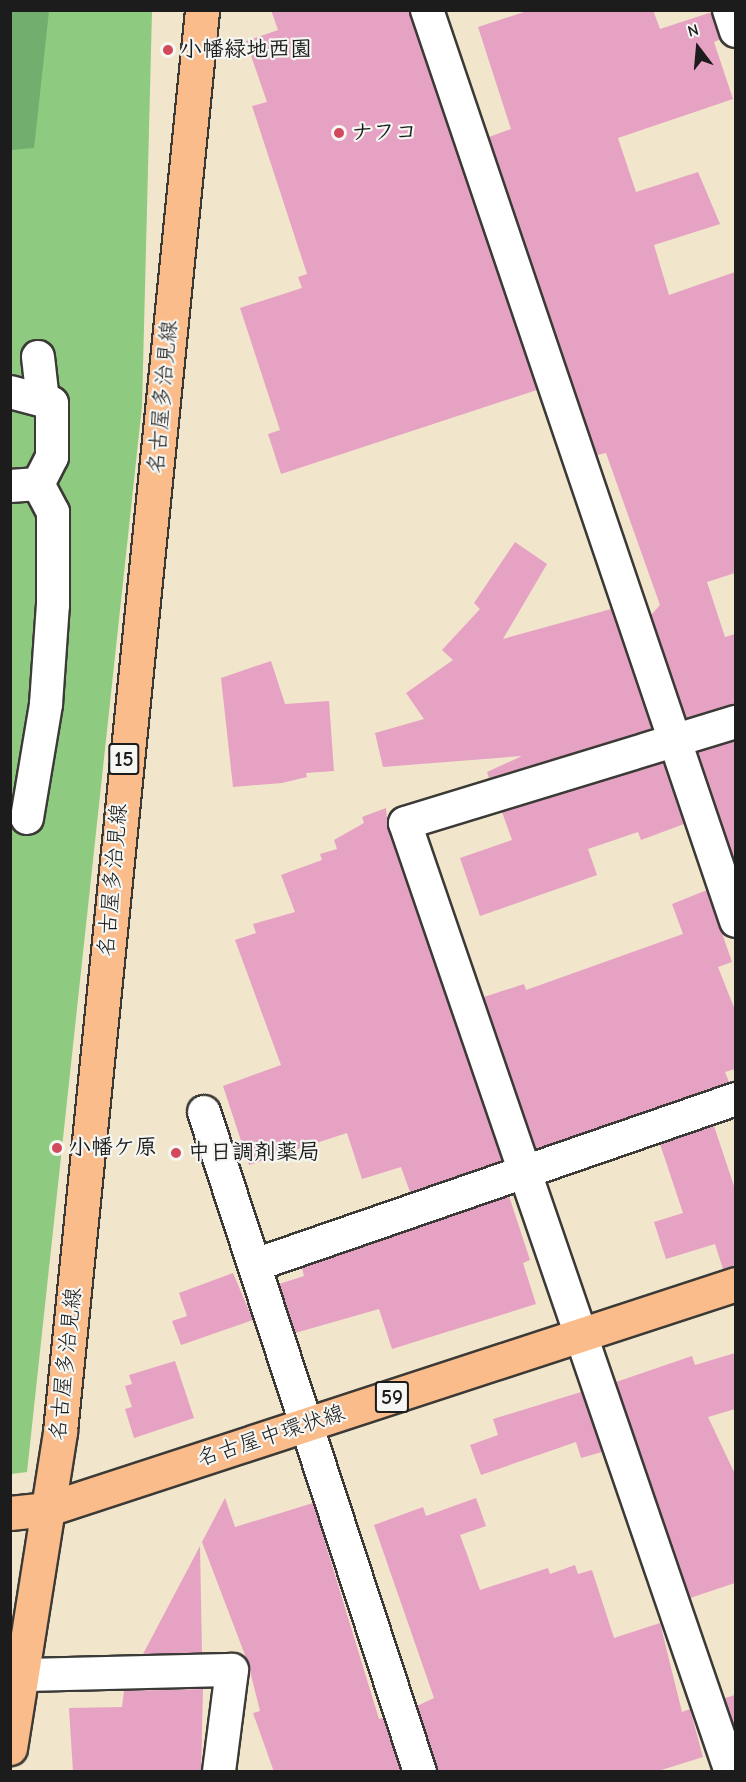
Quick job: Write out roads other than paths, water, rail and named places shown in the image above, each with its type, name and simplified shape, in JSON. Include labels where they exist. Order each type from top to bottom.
[{"type":"main road","name":"名古屋多治見線","points":[[10,1748],[60,1431],[202,10]]},
{"type":"main road","name":"名古屋中環状線","points":[[10,1513],[48,1509],[735,1284]]},
{"type":"street","points":[[427,10],[735,921]]},
{"type":"street","points":[[729,10],[735,31]]},
{"type":"street","points":[[38,357],[43,401]]},
{"type":"street","points":[[10,392],[52,403],[52,457],[24,485],[52,512],[53,605],[46,704],[27,818]]},
{"type":"street","points":[[731,1772],[405,822],[735,722]]},
{"type":"street","points":[[255,1265],[735,1099]]},
{"type":"street","points":[[204,1112],[309,1425],[420,1772]]},
{"type":"street","points":[[22,1675],[232,1671],[219,1772]]},
{"type":"place","name":"小幡緑地西園","points":[[168,50]]},
{"type":"place","name":"ナフコ","points":[[339,133]]},
{"type":"place","name":"小幡ケ原","points":[[57,1148]]},
{"type":"place","name":"中日調剤薬局","points":[[176,1153]]}]
